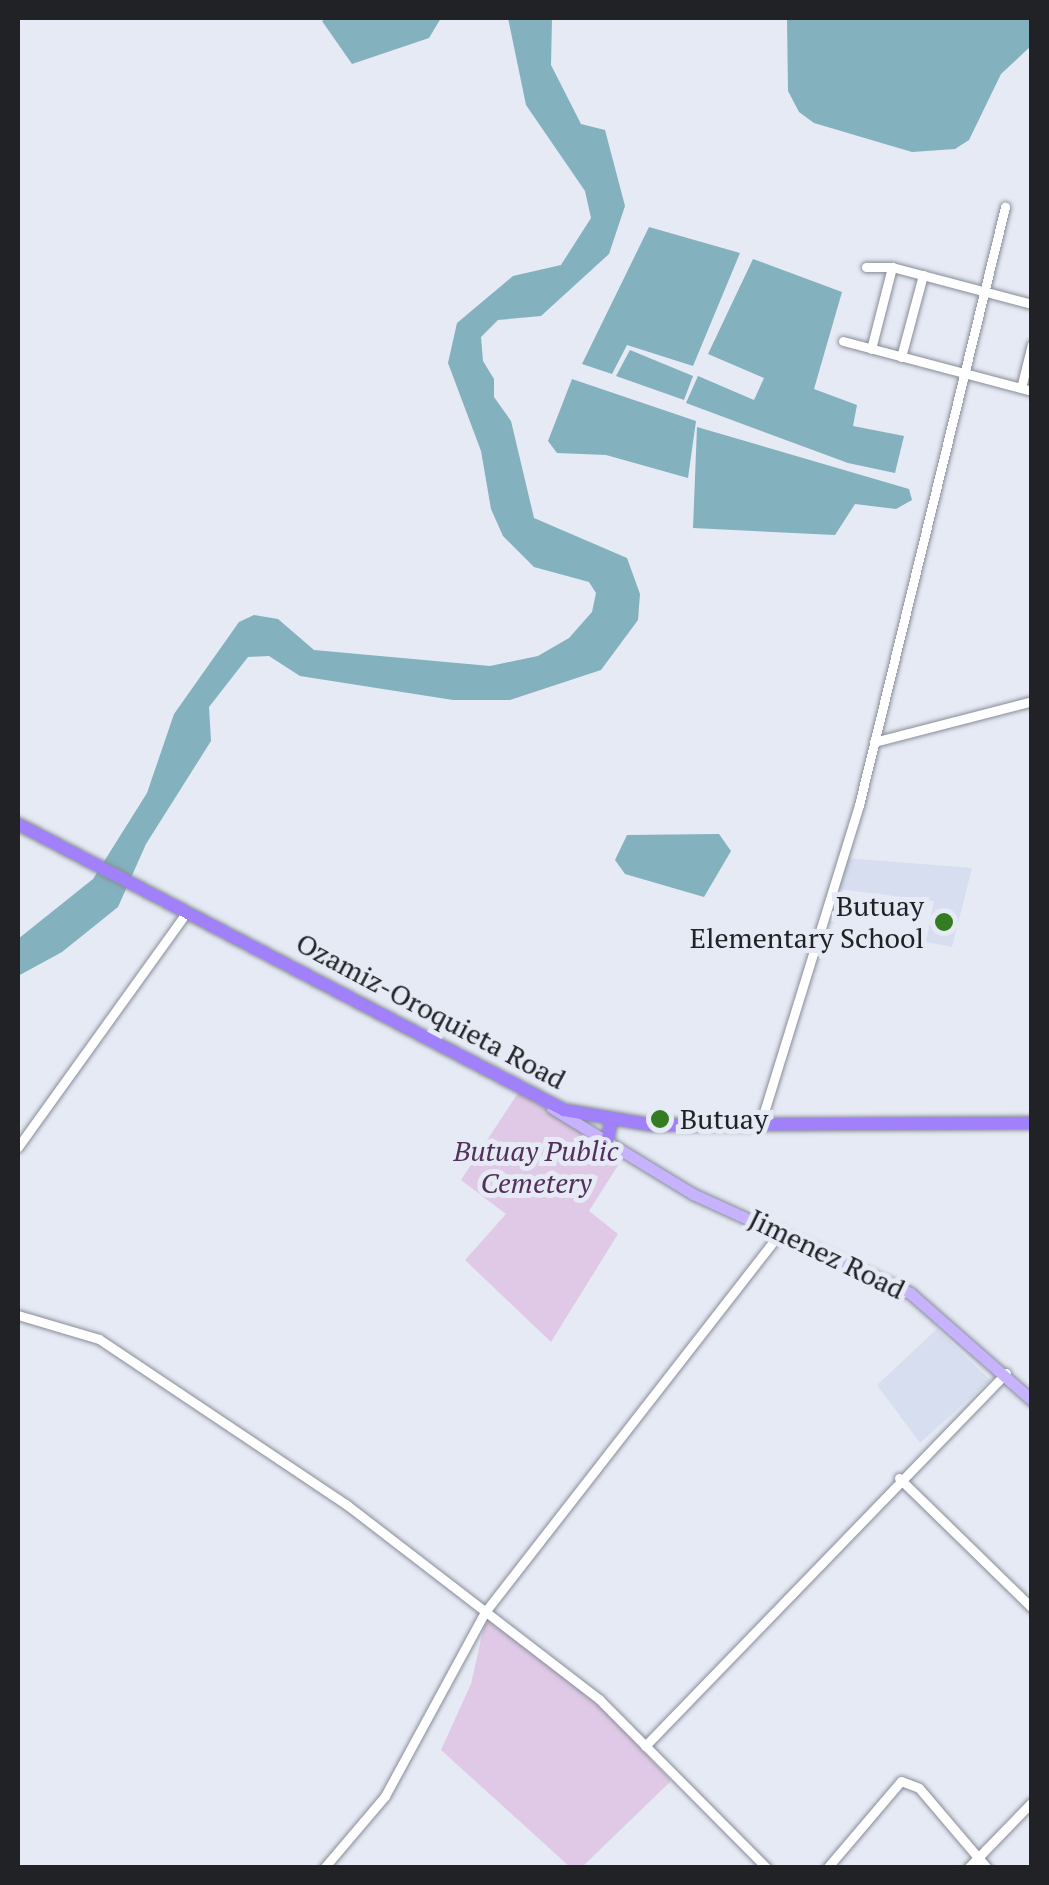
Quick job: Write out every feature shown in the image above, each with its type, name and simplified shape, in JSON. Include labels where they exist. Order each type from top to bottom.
[{"type":"highway","name":"Ozamiz-Oroquieta Road","points":[[18,824],[564,1110],[610,1122],[1032,1123]]},
{"type":"highway","points":[[607,1140],[610,1122]]},
{"type":"main road","name":"Jimenez Road","points":[[535,1096],[706,1197],[910,1293],[1006,1373],[1032,1400]]},
{"type":"main road","name":"Jimenez Road","points":[[564,1110],[607,1140]]},
{"type":"street","points":[[760,1124],[874,742],[1005,207]]},
{"type":"street","points":[[866,267],[892,267],[1032,304]]},
{"type":"street","points":[[871,349],[892,267]]},
{"type":"street","points":[[901,356],[923,275]]},
{"type":"street","points":[[843,341],[1026,389],[1032,344]]},
{"type":"street","points":[[874,742],[1032,701]]},
{"type":"street","points":[[18,1147],[186,913]]},
{"type":"street","points":[[324,1868],[384,1796],[485,1612],[781,1232]]},
{"type":"street","points":[[18,1315],[68,1326],[143,1367],[347,1506],[599,1699],[767,1868]]},
{"type":"street","points":[[645,1746],[899,1478],[1006,1373]]},
{"type":"street","points":[[899,1478],[1032,1608]]},
{"type":"street","points":[[826,1868],[902,1781],[919,1788],[987,1868]]},
{"type":"street","points":[[968,1868],[1032,1802]]},
{"type":"shaded area","name":"Butuay Elementary School","points":[[846,858],[972,868],[952,947],[926,942],[934,901],[838,889]]},
{"type":"shaded area","points":[[937,1329],[990,1380],[920,1443],[877,1385]]},
{"type":"green space","name":"Butuay Public Cemetery","points":[[520,1090],[622,1159],[589,1211],[618,1234],[551,1342],[465,1260],[506,1214],[461,1180]]},
{"type":"green space","points":[[486,1617],[608,1712],[671,1781],[582,1867],[570,1867],[441,1750],[471,1684]]},
{"type":"water","points":[[441,18],[429,38],[352,64],[322,21]]},
{"type":"water","points":[[508,18],[552,18],[551,65],[581,124],[605,130],[625,206],[609,254],[541,316],[498,320],[481,337],[483,361],[494,379],[494,397],[511,421],[534,518],[627,558],[640,594],[638,620],[601,670],[510,700],[453,700],[300,676],[269,656],[248,657],[209,707],[211,741],[146,844],[118,907],[62,952],[18,976],[18,939],[93,879],[147,793],[174,714],[239,622],[254,615],[278,619],[314,650],[490,666],[538,656],[569,638],[592,612],[596,593],[589,582],[534,567],[503,536],[491,509],[481,451],[448,363],[457,323],[513,276],[561,265],[591,218],[585,191],[526,105]]},
{"type":"water","points":[[787,18],[1031,18],[1031,46],[1001,74],[969,140],[955,149],[912,152],[814,123],[799,112],[788,91]]},
{"type":"water","points":[[649,227],[740,253],[693,366],[627,345],[612,374],[582,364]]},
{"type":"water","points":[[753,259],[842,292],[814,389],[857,405],[853,426],[904,436],[895,473],[848,463],[686,403],[698,376],[754,400],[764,378],[708,354]]},
{"type":"water","points":[[630,350],[693,376],[684,400],[616,376]]},
{"type":"water","points":[[572,379],[696,421],[688,478],[606,455],[557,453],[548,441]]},
{"type":"water","points":[[697,427],[909,489],[912,500],[896,509],[855,504],[835,535],[693,528]]},
{"type":"water","points":[[719,834],[731,851],[704,897],[625,874],[615,860],[627,835]]},
{"type":"place","name":"Butuay Elementary School","points":[[944,922]]},
{"type":"place","name":"Butuay","points":[[660,1119]]}]
